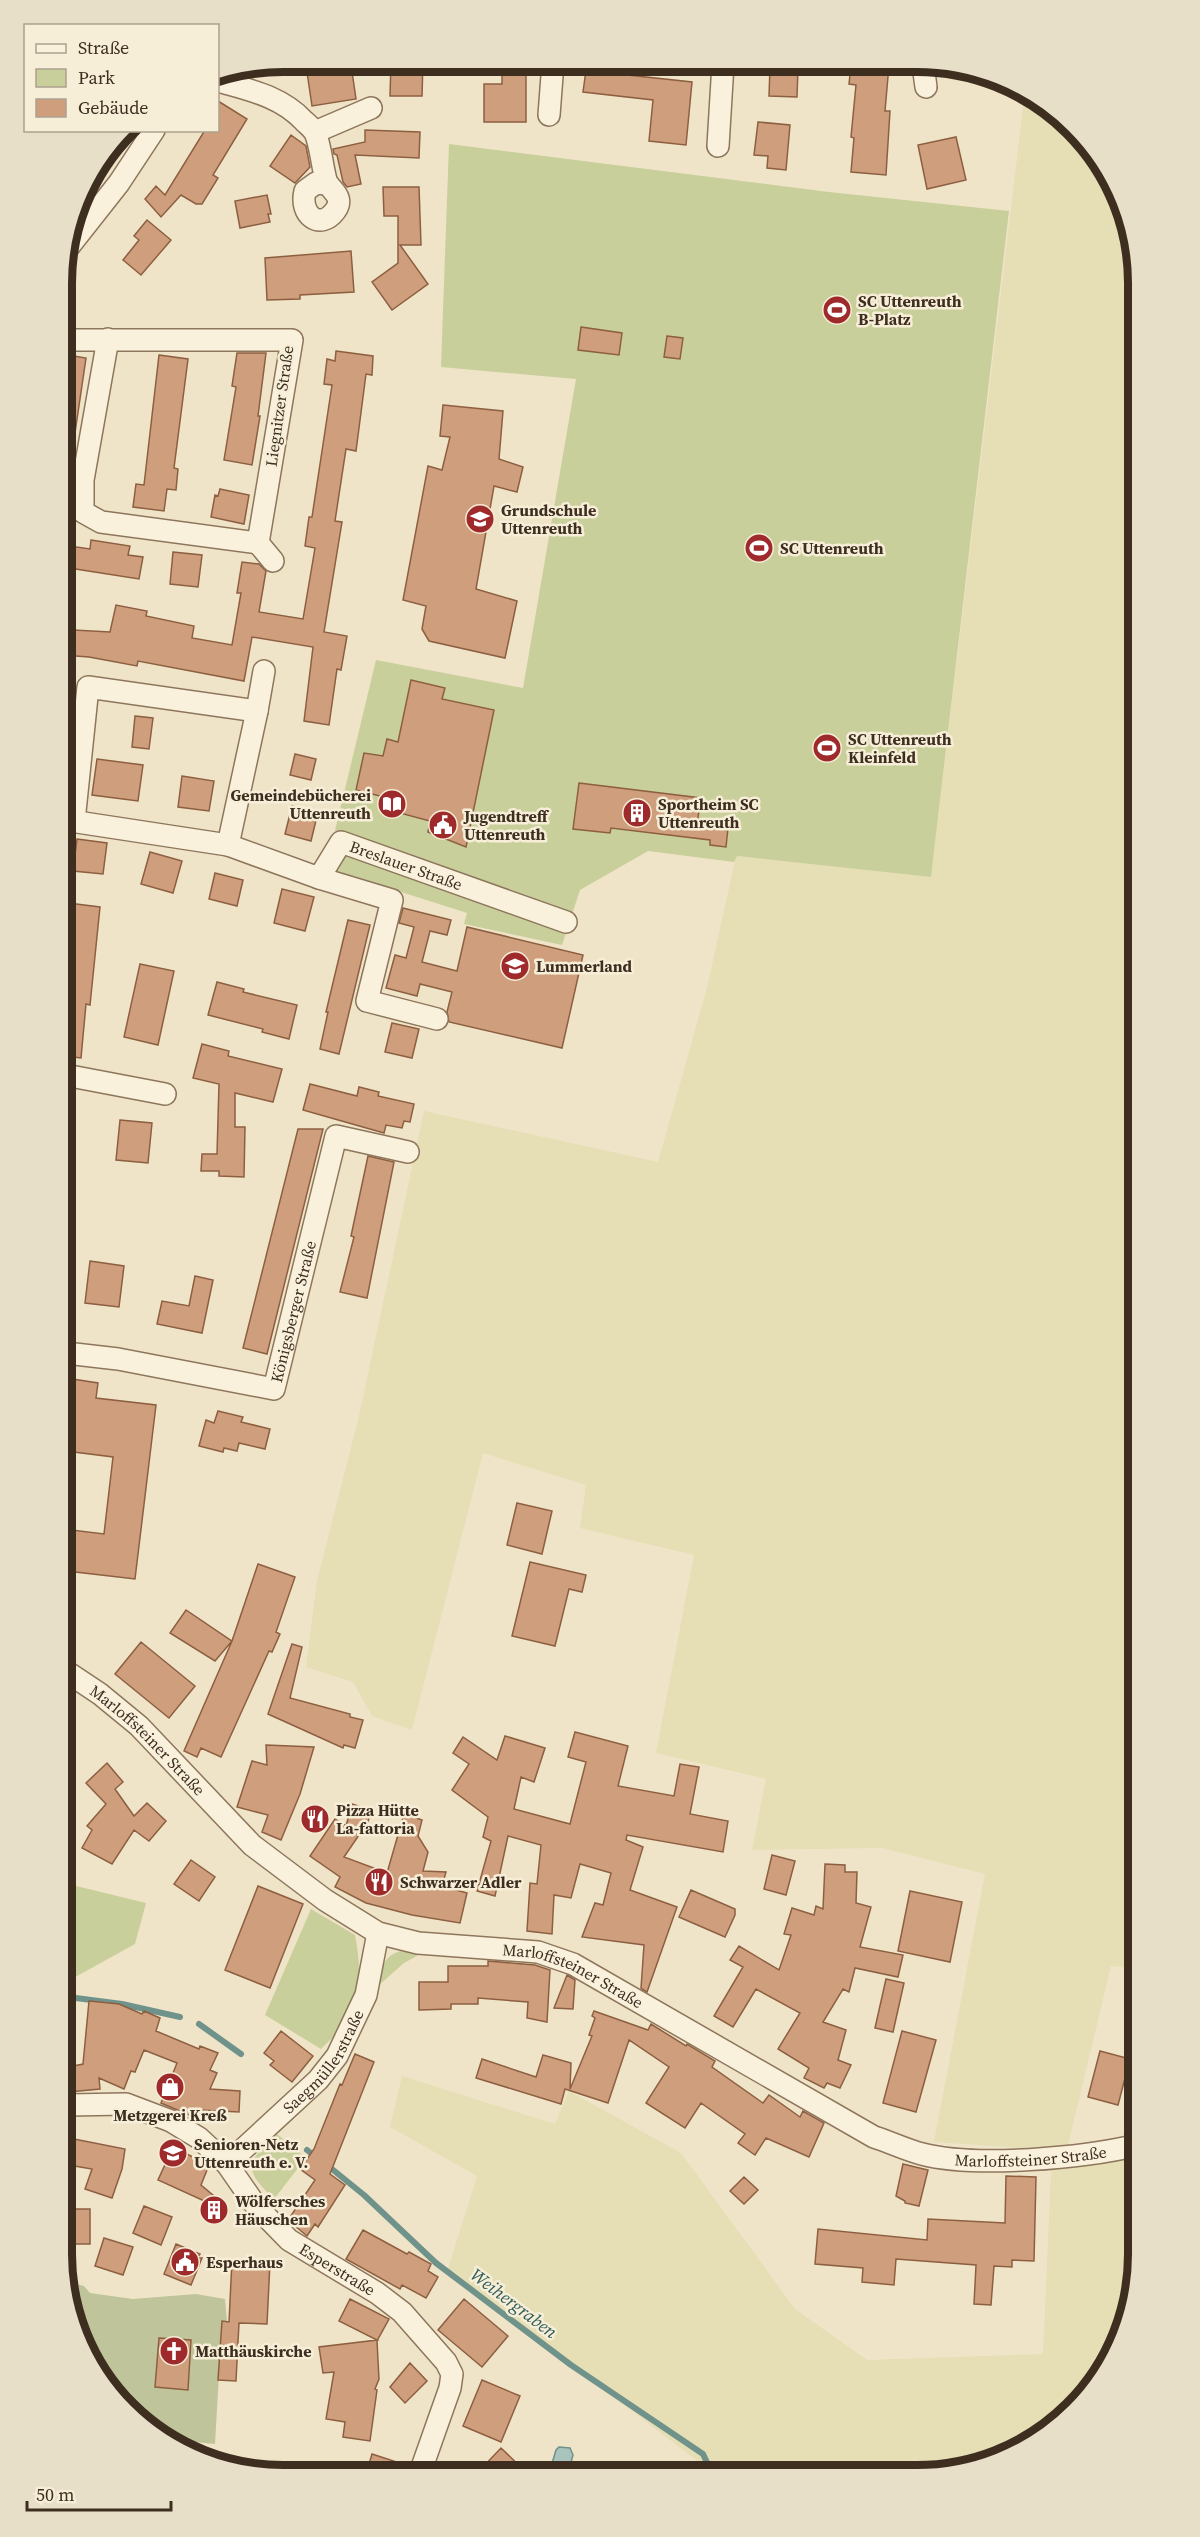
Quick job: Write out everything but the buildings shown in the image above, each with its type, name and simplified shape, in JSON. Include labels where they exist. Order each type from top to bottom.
[{"type":"street","points":[[549,115],[552,72]]},
{"type":"street","points":[[718,146],[723,72]]},
{"type":"street","points":[[923,72],[926,87]]},
{"type":"street","points":[[220,82],[266,94],[294,110],[315,132],[327,184]]},
{"type":"street","points":[[315,132],[371,108]]},
{"type":"street","points":[[77,236],[119,183],[152,132]]},
{"type":"street","points":[[108,339],[83,480],[83,512],[101,522],[258,543],[273,561]]},
{"type":"street","name":"Liegnitzer Straße","points":[[72,340],[292,340],[258,543]]},
{"type":"street","points":[[228,845],[264,671]]},
{"type":"street","points":[[72,800],[88,687],[257,711]]},
{"type":"street","points":[[72,821],[228,845],[319,878],[392,900],[367,1001],[437,1019]]},
{"type":"street","name":"Breslauer Straße","points":[[319,878],[341,842],[566,922]]},
{"type":"street","points":[[72,1076],[165,1094]]},
{"type":"street","name":"Königsberger Straße","points":[[72,1354],[118,1359],[274,1389],[336,1136],[408,1152]]},
{"type":"street","name":"Marloffsteiner Straße","points":[[72,1675],[100,1694],[139,1726],[252,1845],[325,1900],[378,1933],[418,1943],[538,1952],[573,1964],[874,2136],[922,2154],[972,2160],[1042,2158],[1128,2146]]},
{"type":"street","name":"Saegmüllerstraße","points":[[227,2164],[318,2080],[337,2056],[366,1995],[378,1933]]},
{"type":"street","name":"Esperstraße","points":[[72,2105],[126,2104],[142,2108],[171,2121],[199,2138],[227,2164],[256,2206],[288,2240],[377,2293],[402,2312],[446,2362],[452,2374],[450,2388],[424,2465]]},
{"type":"shaded area","points":[[1024,101],[1056,124],[1076,144],[1100,178],[1117,215],[1128,269],[1128,1968],[1111,1966],[1063,2166],[1128,2156],[1128,2268],[1117,2322],[1092,2371],[1076,2393],[1056,2413],[1022,2437],[998,2449],[971,2458],[931,2465],[701,2465],[448,2269],[477,2176],[390,2127],[402,2076],[555,2124],[569,2091],[681,2153],[795,2309],[867,2360],[1043,2354],[1052,2150],[934,2142],[985,1874],[882,1848],[752,1850],[766,1779],[656,1753],[694,1555],[580,1528],[586,1485],[483,1453],[412,1730],[372,1716],[353,1682],[306,1667],[317,1581],[359,1416],[424,1111],[658,1162],[707,988],[736,856],[931,877]]},
{"type":"green space","name":"SC Uttenreuth","points":[[449,144],[829,192],[1009,211],[931,877],[737,856],[734,862],[648,851],[580,890],[562,945],[464,924],[467,913],[326,868],[376,660],[523,688],[576,379],[441,367]]},
{"type":"green space","points":[[72,1885],[146,1903],[135,1944],[72,1979]]},
{"type":"green space","points":[[311,1909],[355,1935],[358,1958],[359,1979],[351,2011],[341,2029],[321,2049],[265,2015]]},
{"type":"green space","points":[[406,1950],[424,1952],[404,1963],[379,1985],[385,1961],[393,1954]]},
{"type":"green space","points":[[277,2134],[306,2158],[274,2199],[257,2180],[252,2166],[259,2152]]},
{"type":"green space","points":[[74,2283],[84,2286],[90,2293],[133,2299],[196,2294],[225,2299],[227,2322],[222,2322],[215,2444],[186,2441],[178,2437],[144,2413],[124,2393],[100,2359],[88,2335]]},
{"type":"water","points":[[559,2447],[570,2448],[573,2455],[570,2465],[552,2465]]},
{"type":"waterway","name":"Weihergraben","points":[[72,1998],[122,2004],[180,2017]]},
{"type":"waterway","points":[[199,2024],[241,2054]]},
{"type":"waterway","name":"Weihergraben","points":[[307,2150],[316,2157]]},
{"type":"waterway","name":"Weihergraben","points":[[327,2165],[364,2195],[436,2263],[571,2365],[703,2454],[708,2465]]},
{"type":"place","name":"SC Uttenreuth B-Platz","points":[[837,310]]},
{"type":"place","name":"Grundschule Uttenreuth","points":[[480,519]]},
{"type":"place","name":"SC Uttenreuth","points":[[759,548]]},
{"type":"place","name":"SC Uttenreuth Kleinfeld","points":[[827,748]]},
{"type":"place","name":"Gemeindebücherei Uttenreuth","points":[[392,804]]},
{"type":"place","name":"Sportheim SC Uttenreuth","points":[[637,813]]},
{"type":"place","name":"Jugendtreff Uttenreuth","points":[[443,825]]},
{"type":"place","name":"Lummerland","points":[[515,966]]},
{"type":"place","name":"Pizza Hütte La-fattoria","points":[[315,1819]]},
{"type":"place","name":"Schwarzer Adler","points":[[379,1882]]},
{"type":"place","name":"Metzgerei Kreß","points":[[170,2087]]},
{"type":"place","name":"Senioren-Netz Uttenreuth e. V.","points":[[173,2153]]},
{"type":"place","name":"Wölfersches Häuschen","points":[[214,2210]]},
{"type":"place","name":"Esperhaus","points":[[185,2262]]},
{"type":"place","name":"Matthäuskirche","points":[[174,2351]]}]
